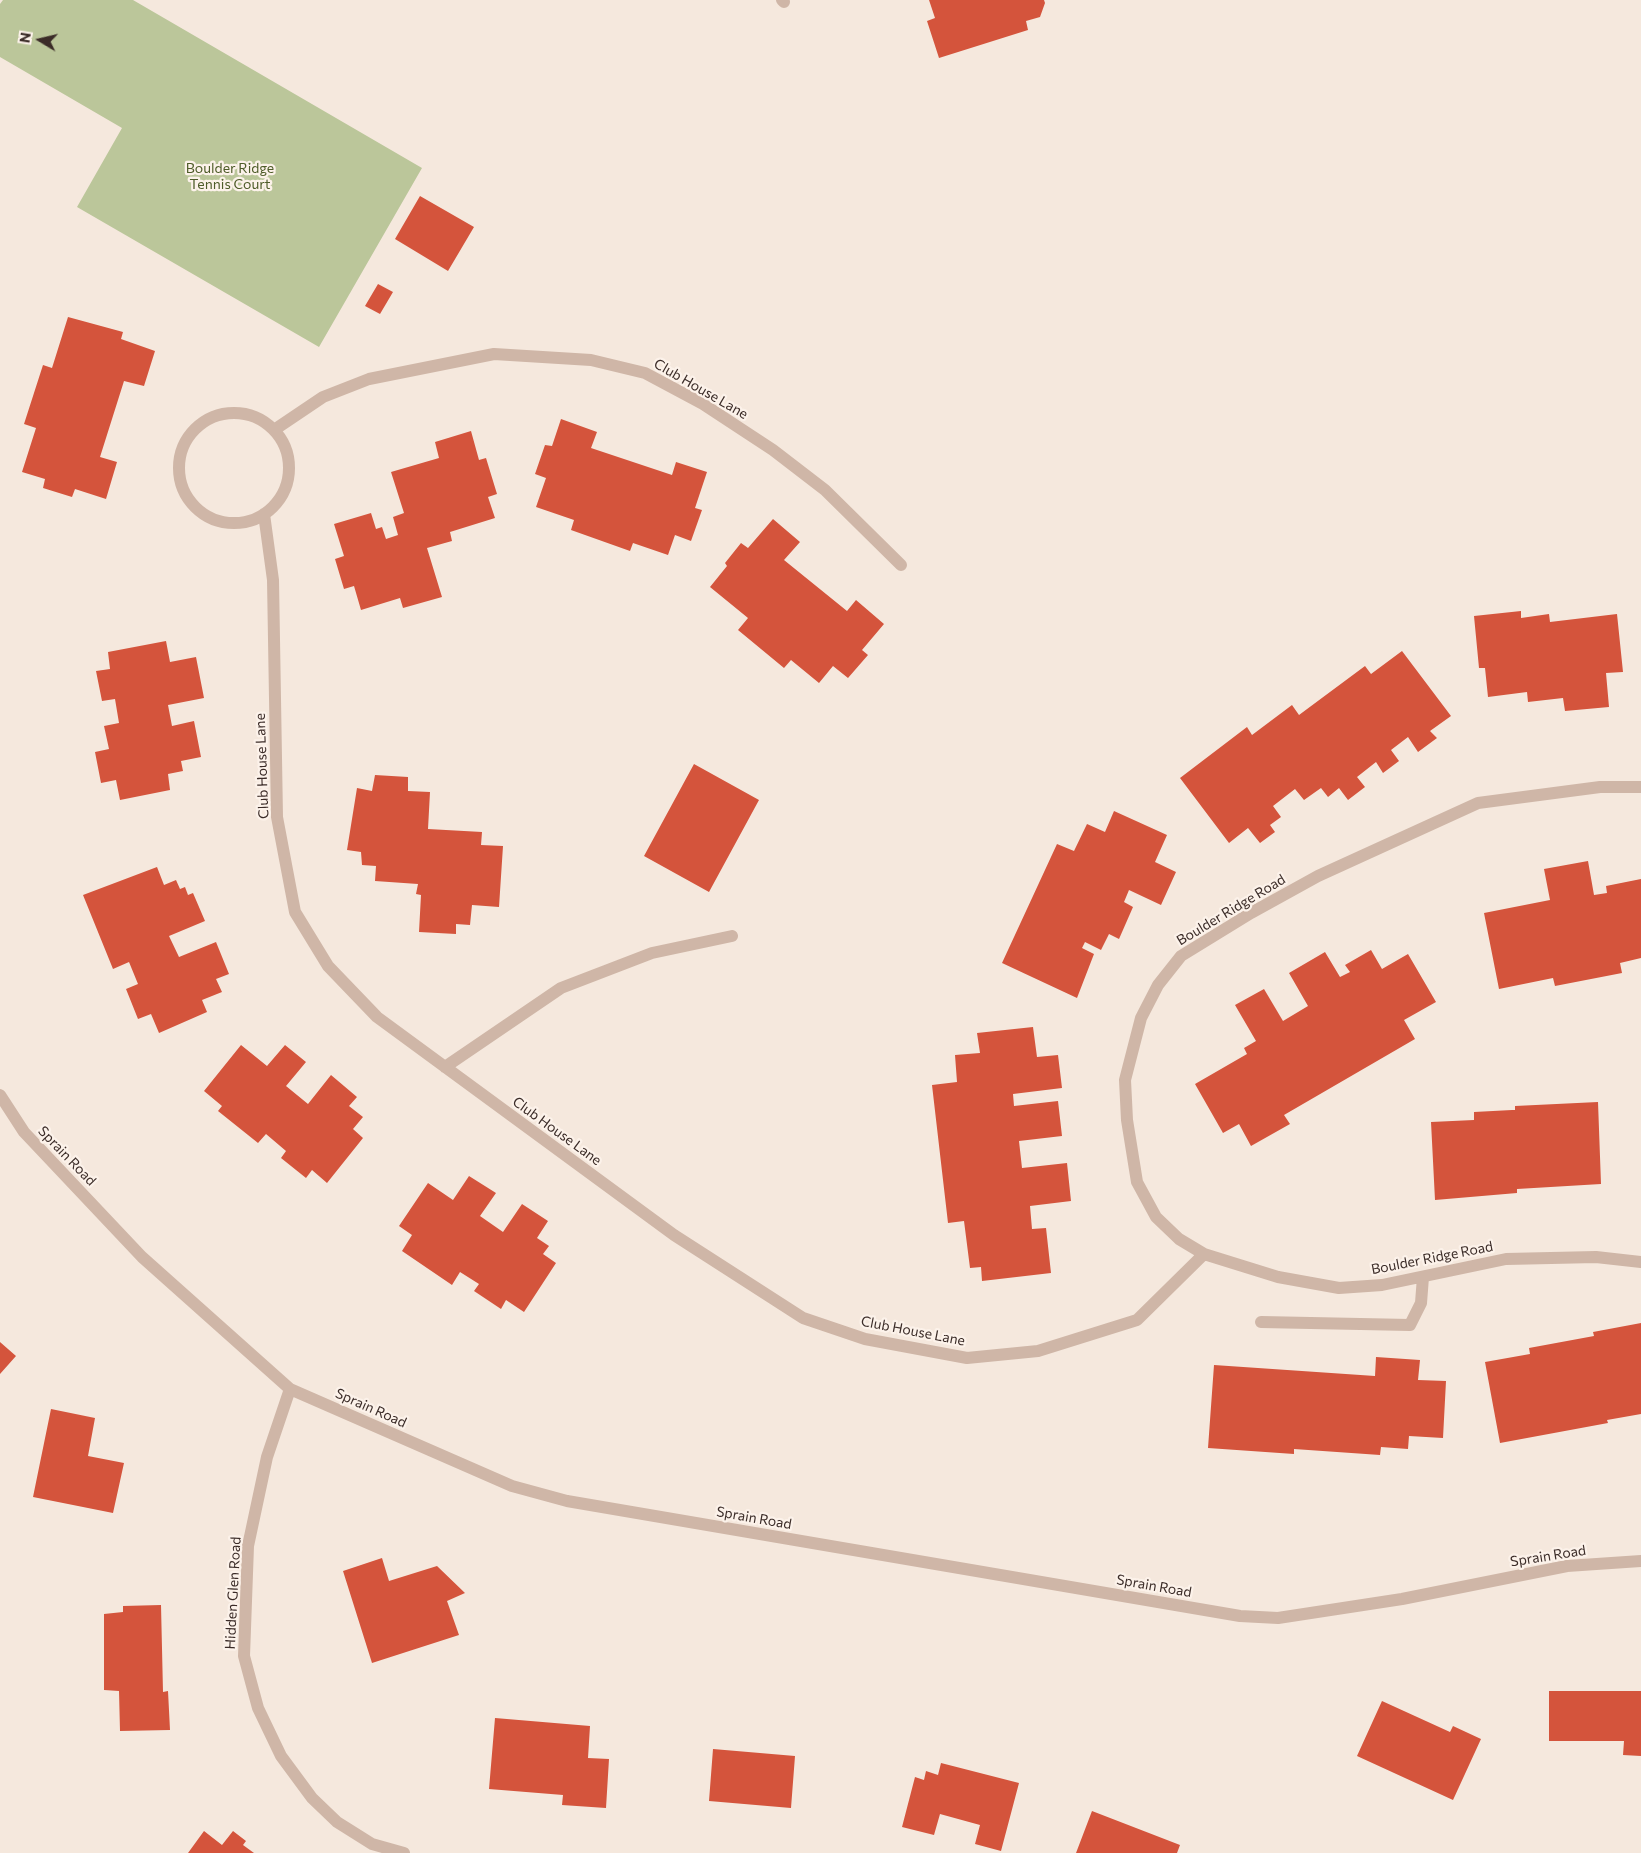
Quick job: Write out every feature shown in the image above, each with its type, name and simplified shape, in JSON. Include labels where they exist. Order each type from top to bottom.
[{"type":"street","name":"Club House Lane","points":[[274,430],[323,397],[369,379],[494,354],[591,360],[645,373],[703,404],[773,450],[825,490],[901,565]]},
{"type":"street","points":[[240,413],[258,419],[274,430],[283,444],[288,458],[289,475],[284,490],[276,504],[264,514],[246,522],[227,523],[209,517],[193,506],[183,489],[179,471],[181,452],[190,435],[204,421],[222,414],[240,413]]},
{"type":"street","name":"Club House Lane","points":[[264,514],[273,580],[277,817],[295,912],[328,966],[377,1017],[690,1245],[803,1318],[865,1339],[966,1358],[1038,1351],[1137,1320],[1204,1254]]},
{"type":"street","name":"Boulder Ridge Road","points":[[1641,787],[1600,786],[1478,803],[1318,876],[1250,913],[1181,956],[1158,985],[1141,1018],[1125,1080],[1127,1120],[1137,1182],[1156,1217],[1179,1239],[1204,1254],[1278,1276],[1339,1288],[1382,1285],[1506,1259],[1596,1257],[1641,1262]]},
{"type":"street","points":[[445,1067],[561,988],[652,953],[732,936]]},
{"type":"street","name":"Sprain Road","points":[[0,1095],[24,1132],[142,1256],[290,1388],[512,1486],[567,1500],[1240,1616],[1278,1618],[1402,1599],[1567,1566],[1641,1560]]},
{"type":"street","points":[[1261,1322],[1410,1325],[1421,1303],[1422,1277]]},
{"type":"street","name":"Hidden Glen Road","points":[[290,1388],[267,1457],[248,1546],[244,1656],[258,1708],[280,1756],[312,1798],[337,1822],[372,1844],[404,1853]]},
{"type":"green space","name":"Boulder Ridge Tennis Court","points":[[3,0],[133,0],[422,168],[319,347],[77,207],[122,128],[0,57],[0,4]]},
{"type":"building","points":[[929,0],[1044,0],[1045,3],[1040,17],[1026,21],[1028,30],[939,58],[927,21],[935,18]]},
{"type":"building","points":[[420,196],[474,227],[448,271],[395,239]]},
{"type":"building","points":[[378,284],[393,292],[380,314],[365,306]]},
{"type":"building","points":[[68,317],[123,332],[121,339],[155,351],[144,386],[124,381],[100,457],[117,462],[106,499],[75,489],[72,497],[43,488],[45,479],[22,472],[36,428],[24,424],[43,365],[52,368]]},
{"type":"building","points":[[561,419],[597,432],[591,448],[672,475],[676,462],[707,472],[695,508],[702,510],[691,541],[675,535],[668,555],[633,543],[630,551],[571,530],[574,520],[536,507],[546,478],[535,474],[545,445],[552,446]]},
{"type":"building","points":[[471,431],[479,460],[486,458],[497,494],[488,497],[495,518],[450,532],[452,541],[427,548],[442,597],[403,608],[400,598],[361,610],[354,586],[344,589],[335,559],[344,556],[334,524],[371,513],[376,529],[382,527],[386,539],[398,535],[393,517],[404,513],[391,472],[439,458],[435,442]]},
{"type":"building","points":[[773,519],[800,542],[784,560],[847,611],[856,600],[884,624],[862,650],[868,655],[848,678],[833,666],[819,683],[791,660],[784,668],[738,630],[748,618],[710,587],[727,566],[725,563],[741,543],[748,548]]},
{"type":"building","points":[[1521,611],[1521,618],[1549,614],[1550,622],[1617,614],[1623,672],[1606,673],[1609,707],[1565,711],[1563,698],[1528,702],[1527,692],[1488,697],[1485,668],[1479,668],[1474,616]]},
{"type":"building","points":[[166,641],[170,662],[196,657],[204,698],[168,705],[172,726],[194,721],[201,757],[181,761],[183,771],[168,774],[170,790],[120,800],[116,780],[101,783],[95,752],[109,749],[104,726],[119,723],[115,699],[102,701],[96,671],[110,669],[108,652]]},
{"type":"building","points":[[1402,651],[1451,716],[1430,731],[1437,738],[1418,752],[1408,737],[1391,750],[1399,761],[1383,773],[1376,762],[1357,777],[1365,787],[1348,800],[1339,788],[1328,797],[1321,788],[1304,800],[1295,789],[1273,806],[1281,817],[1270,825],[1275,832],[1260,843],[1248,828],[1229,843],[1180,778],[1247,727],[1252,735],[1292,705],[1299,715],[1365,666],[1371,674]]},
{"type":"building","points":[[694,764],[759,800],[709,892],[644,856]]},
{"type":"building","points":[[375,775],[408,777],[408,791],[430,792],[428,829],[482,832],[481,845],[503,846],[499,907],[472,905],[470,925],[456,924],[456,934],[419,932],[421,895],[416,894],[418,884],[375,881],[376,866],[362,865],[361,852],[347,850],[357,788],[372,791]]},
{"type":"building","points":[[1114,811],[1167,835],[1155,862],[1176,872],[1161,905],[1129,890],[1124,902],[1133,907],[1119,939],[1109,934],[1101,950],[1085,942],[1082,948],[1094,954],[1077,998],[1002,963],[1057,844],[1074,851],[1087,824],[1105,832]]},
{"type":"building","points":[[1588,861],[1594,895],[1607,893],[1606,886],[1641,879],[1641,958],[1620,963],[1622,973],[1555,986],[1553,978],[1499,989],[1484,913],[1550,900],[1544,869]]},
{"type":"building","points":[[157,867],[164,885],[176,880],[180,889],[185,887],[188,895],[193,893],[205,921],[169,936],[179,957],[216,942],[229,974],[216,979],[222,992],[202,1000],[207,1012],[159,1033],[151,1014],[138,1019],[126,989],[138,984],[129,962],[113,969],[83,895]]},
{"type":"building","points":[[1371,950],[1382,969],[1408,954],[1436,1002],[1404,1020],[1415,1039],[1284,1115],[1290,1124],[1251,1146],[1239,1124],[1223,1133],[1195,1084],[1247,1054],[1244,1048],[1256,1041],[1235,1005],[1264,989],[1283,1021],[1308,1006],[1289,973],[1325,952],[1340,977],[1350,972],[1345,965]]},
{"type":"building","points":[[1033,1027],[1037,1057],[1058,1055],[1062,1088],[1013,1094],[1014,1106],[1058,1101],[1062,1136],[1019,1141],[1022,1168],[1067,1163],[1071,1201],[1030,1206],[1032,1229],[1046,1228],[1051,1273],[982,1281],[981,1267],[970,1268],[964,1221],[948,1223],[932,1085],[957,1082],[955,1055],[980,1053],[977,1033]]},
{"type":"building","points":[[241,1045],[267,1066],[285,1045],[306,1062],[286,1086],[308,1104],[331,1075],[357,1097],[349,1106],[363,1117],[353,1129],[363,1138],[327,1183],[312,1170],[306,1178],[281,1158],[286,1151],[266,1134],[258,1143],[218,1111],[222,1106],[204,1091]]},
{"type":"building","points":[[1598,1102],[1601,1184],[1517,1189],[1517,1193],[1435,1200],[1431,1122],[1474,1120],[1474,1112],[1515,1110],[1515,1106]]},
{"type":"building","points":[[469,1176],[496,1193],[480,1216],[503,1232],[522,1204],[548,1221],[537,1238],[549,1246],[543,1254],[556,1263],[524,1312],[506,1300],[501,1309],[474,1291],[479,1284],[460,1272],[452,1285],[402,1251],[412,1235],[399,1226],[428,1183],[453,1200]]},
{"type":"building","points":[[1641,1323],[1641,1414],[1607,1420],[1608,1423],[1500,1443],[1485,1362],[1530,1354],[1529,1348],[1594,1336],[1593,1332]]},
{"type":"building","points":[[0,1342],[16,1356],[0,1374]]},
{"type":"building","points":[[1376,1357],[1420,1360],[1418,1380],[1446,1381],[1443,1438],[1409,1436],[1408,1449],[1381,1447],[1380,1455],[1294,1449],[1294,1454],[1208,1448],[1214,1365],[1375,1376]]},
{"type":"building","points":[[51,1409],[95,1418],[88,1456],[124,1463],[113,1513],[33,1497]]},
{"type":"building","points":[[382,1558],[389,1581],[437,1566],[465,1593],[447,1601],[459,1635],[372,1663],[343,1571]]},
{"type":"building","points":[[161,1605],[163,1692],[168,1691],[170,1730],[120,1731],[119,1691],[104,1690],[104,1614],[123,1612],[123,1606]]},
{"type":"building","points":[[1549,1691],[1641,1691],[1641,1756],[1623,1755],[1624,1741],[1549,1741]]},
{"type":"building","points":[[1382,1701],[1450,1732],[1453,1726],[1481,1739],[1453,1800],[1357,1756]]},
{"type":"building","points":[[495,1718],[590,1726],[588,1758],[609,1759],[606,1808],[562,1805],[563,1795],[489,1789]]},
{"type":"building","points":[[713,1749],[795,1756],[791,1808],[709,1801]]},
{"type":"building","points":[[941,1763],[1019,1783],[1001,1851],[975,1844],[980,1825],[940,1814],[934,1835],[902,1827],[915,1777],[924,1780],[926,1771],[938,1775]]},
{"type":"building","points":[[1092,1811],[1180,1845],[1177,1853],[1076,1853]]},
{"type":"building","points":[[204,1831],[222,1845],[233,1831],[246,1841],[243,1845],[254,1853],[188,1853]]}]
